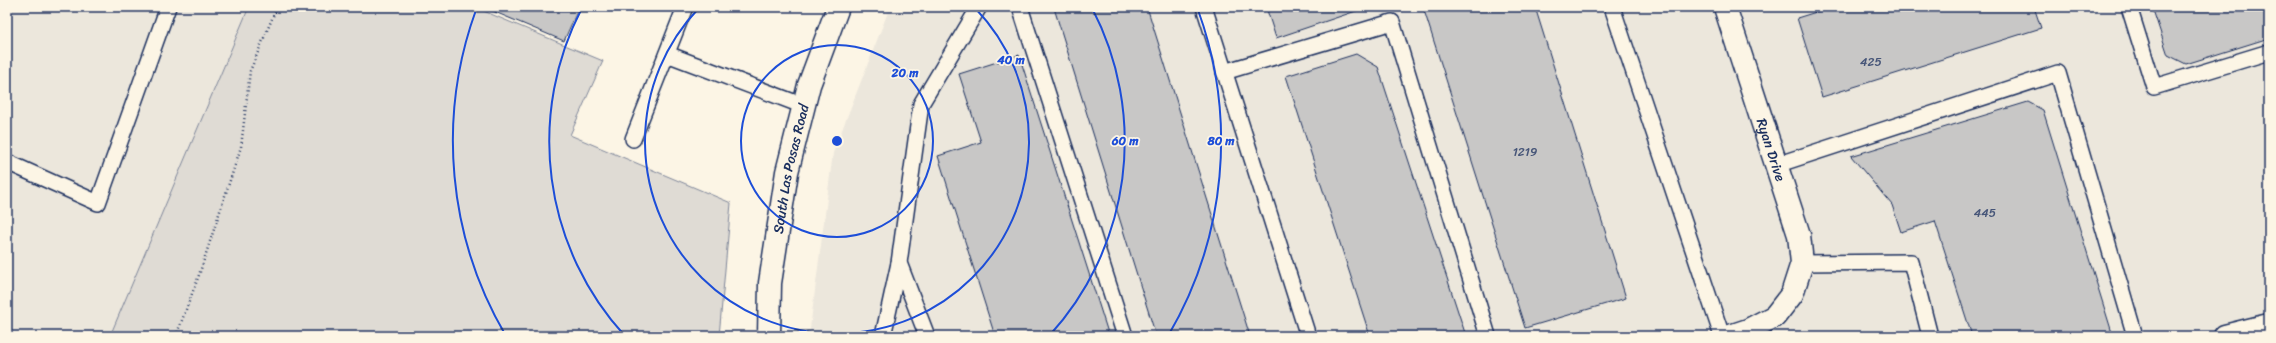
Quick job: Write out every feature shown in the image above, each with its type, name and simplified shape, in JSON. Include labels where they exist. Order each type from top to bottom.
[{"type":"street","name":"South Las Posas Road","points":[[769,336],[770,284],[787,172],[809,85],[838,7]]},
{"type":"street","name":"Ryan Drive","points":[[1725,7],[1799,234],[1802,263],[1792,294],[1775,316],[1748,330],[1730,336]]},
{"type":"street","points":[[2225,336],[2269,325]]},
{"type":"lane","points":[[7,162],[98,203],[168,7]]},
{"type":"lane","points":[[633,139],[685,7]]},
{"type":"lane","points":[[883,336],[899,263],[921,104],[980,7]]},
{"type":"lane","points":[[1020,7],[1125,336]]},
{"type":"lane","points":[[1204,7],[1308,336]]},
{"type":"lane","points":[[1612,7],[1722,336]]},
{"type":"lane","points":[[2129,7],[2154,87],[2269,52]]},
{"type":"lane","points":[[1224,72],[1392,22],[1488,336]]},
{"type":"lane","points":[[667,54],[804,106]]},
{"type":"lane","points":[[1776,165],[2058,73],[2135,336]]},
{"type":"lane","points":[[1802,263],[1911,262],[1930,336]]},
{"type":"lane","points":[[899,263],[927,336]]},
{"type":"path","points":[[176,336],[198,278],[241,147],[250,71],[277,7]]},
{"type":"shaded area","points":[[7,7],[249,7],[110,336],[7,336]]},
{"type":"shaded area","points":[[249,7],[474,7],[603,61],[570,135],[731,203],[719,336],[110,336]]},
{"type":"shaded area","points":[[890,7],[2269,7],[2269,336],[809,336],[833,153]]},
{"type":"building","points":[[483,7],[579,7],[564,41]]},
{"type":"building","points":[[1147,7],[1250,336],[1156,336],[1054,8]]},
{"type":"building","points":[[1266,7],[1368,7],[1276,38]]},
{"type":"building","points":[[1423,7],[1535,7],[1626,298],[1525,328]]},
{"type":"building","points":[[1832,7],[2034,7],[2041,28],[1822,97],[1797,18]]},
{"type":"building","points":[[2152,7],[2269,7],[2269,38],[2186,64],[2168,55]]},
{"type":"building","points":[[1356,54],[1378,67],[1466,336],[1370,336],[1286,76]]},
{"type":"building","points":[[1019,55],[1109,336],[995,336],[938,156],[981,142],[959,74]]},
{"type":"building","points":[[2028,102],[2043,110],[2113,336],[1972,336],[1935,221],[1901,232],[1892,205],[1851,156]]}]
